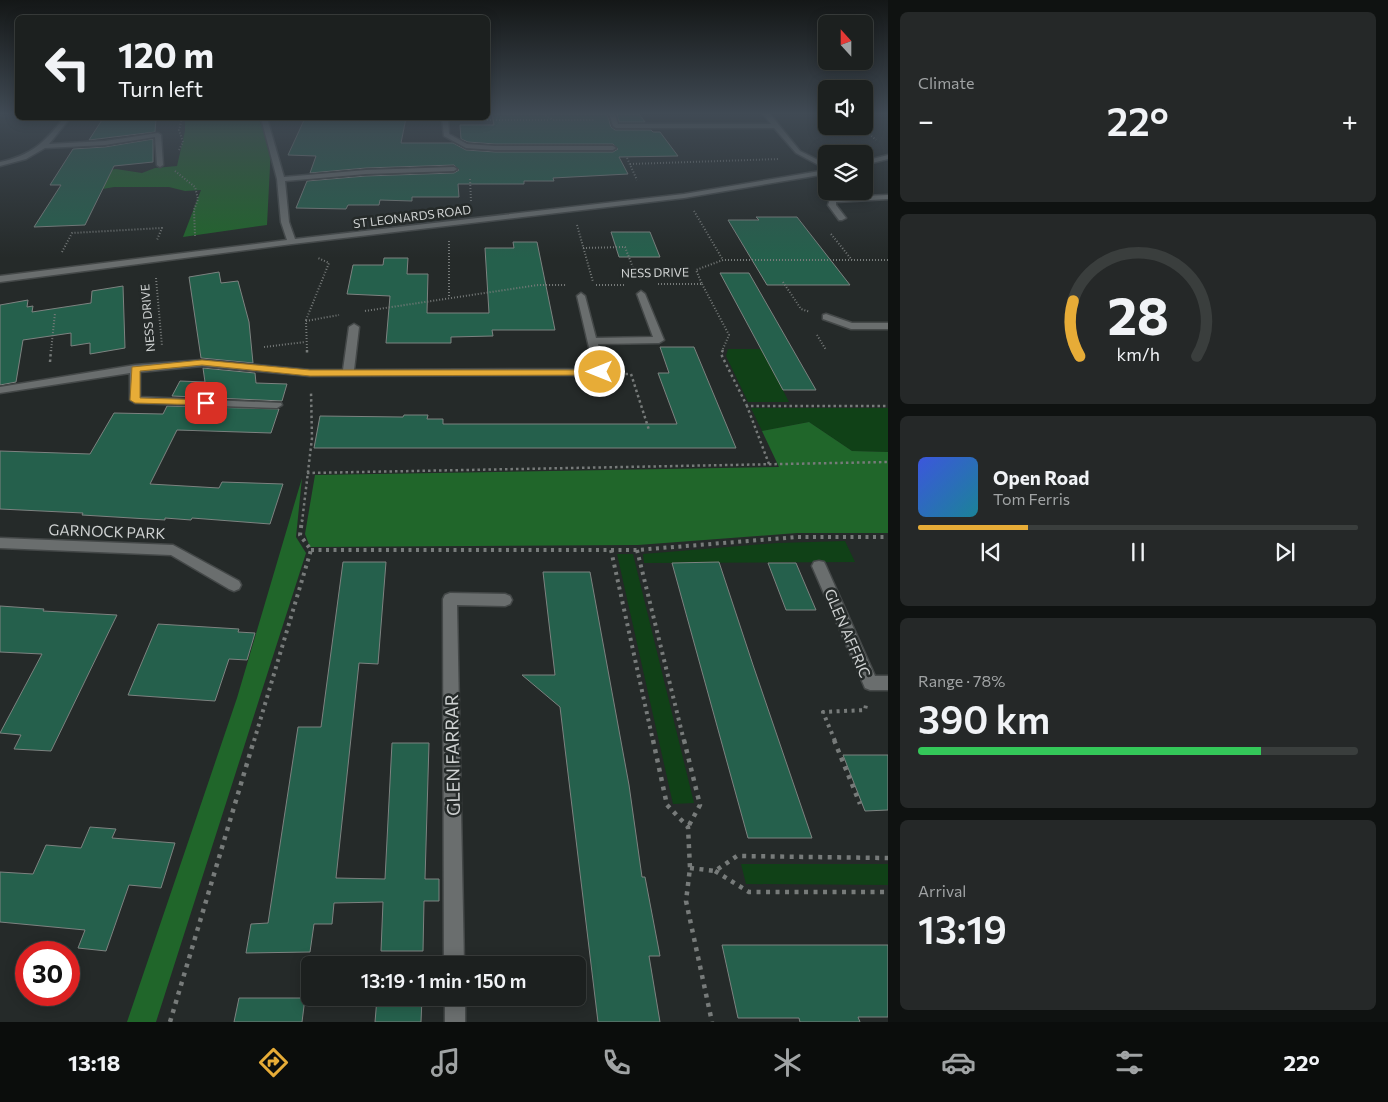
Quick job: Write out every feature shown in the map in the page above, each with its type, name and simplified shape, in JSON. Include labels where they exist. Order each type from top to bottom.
[{"type":"street","points":[[276,162],[281,179],[285,222],[292,242]]},
{"type":"street","points":[[281,179],[366,172],[454,169]]},
{"type":"street","name":"ST LEONARDS ROAD","points":[[0,279],[292,242],[684,196],[818,173]]},
{"type":"street","points":[[842,218],[832,205],[833,201],[838,198],[888,198]]},
{"type":"street","name":"NESS DRIVE","points":[[592,341],[659,340],[640,289]]},
{"type":"street","points":[[581,296],[600,372]]},
{"type":"street","points":[[826,317],[851,326],[888,326]]},
{"type":"street","points":[[348,373],[354,327]]},
{"type":"street","name":"NESS DRIVE","points":[[0,390],[135,368],[202,362],[310,373],[600,372]]},
{"type":"street","points":[[135,368],[135,400],[277,405]]},
{"type":"street","name":"GARNOCK PARK","points":[[0,543],[173,550],[234,585]]},
{"type":"street","name":"GLEN AFFRIC","points":[[819,566],[870,683],[888,683]]},
{"type":"street","name":"GLEN FARRAR","points":[[454,956],[450,600],[505,600]]},
{"type":"street","points":[[455,1006],[455,1022]]},
{"type":"path","points":[[630,164],[686,162]]},
{"type":"path","points":[[172,168],[195,187],[198,199],[194,210],[195,236]]},
{"type":"path","points":[[691,206],[724,260],[888,260]]},
{"type":"path","name":"NESS DRIVE","points":[[575,221],[594,285],[630,285]]},
{"type":"path","points":[[61,254],[72,233],[162,228],[156,243]]},
{"type":"path","points":[[449,236],[449,297]]},
{"type":"path","points":[[583,248],[624,247],[640,289]]},
{"type":"path","points":[[311,550],[300,536],[312,438],[310,373],[305,342],[306,321],[329,263],[313,256]]},
{"type":"path","name":"NESS DRIVE","points":[[650,285],[702,284],[696,270],[724,260]]},
{"type":"path","name":"NESS DRIVE","points":[[155,270],[163,365]]},
{"type":"path","points":[[782,282],[801,309],[826,317]]},
{"type":"path","points":[[702,284],[730,335],[721,354],[747,406],[769,464]]},
{"type":"path","points":[[360,312],[538,285],[575,285]]},
{"type":"path","points":[[48,382],[55,313]]},
{"type":"path","points":[[306,321],[342,315]]},
{"type":"path","points":[[600,372],[603,374],[631,374],[649,430]]},
{"type":"path","points":[[747,406],[888,406]]},
{"type":"path","points":[[307,473],[888,462]]},
{"type":"path","points":[[311,550],[637,550],[796,538],[888,537]]},
{"type":"path","points":[[170,1022],[311,550]]},
{"type":"path","points":[[611,550],[667,805],[688,827]]},
{"type":"path","points":[[637,550],[700,805],[688,827],[690,868],[686,901],[712,1022]]},
{"type":"path","points":[[860,804],[823,712],[865,710],[870,683]]},
{"type":"path","points":[[715,871],[737,856],[888,858]]},
{"type":"path","points":[[690,868],[715,871],[749,892],[888,892]]},
{"type":"green space","points":[[178,162],[270,162],[267,225],[183,237],[201,190],[185,191],[169,187],[114,187],[91,191],[95,172],[116,169],[142,173],[155,168],[177,166]]},
{"type":"green space","points":[[728,349],[762,349],[789,402],[748,402],[726,356]]},
{"type":"green space","points":[[751,408],[888,408],[888,452],[852,451],[809,422],[762,431]]},
{"type":"green space","points":[[809,422],[852,451],[888,452],[888,533],[797,533],[638,545],[310,547],[305,534],[315,475],[779,467],[762,431]]},
{"type":"green space","points":[[302,478],[296,537],[306,553],[156,1022],[127,1022],[237,698]]},
{"type":"green space","points":[[845,541],[855,562],[644,563],[643,554],[777,543]]},
{"type":"green space","points":[[617,554],[633,554],[694,803],[673,804]]},
{"type":"green space","points":[[741,864],[888,864],[888,885],[746,884]]},
{"type":"building","points":[[65,162],[153,162],[114,166],[85,225],[34,227],[61,185],[50,185]]},
{"type":"building","points":[[314,162],[621,162],[628,174],[553,178],[554,181],[524,181],[524,184],[458,184],[459,197],[412,197],[412,201],[380,200],[379,205],[348,205],[346,209],[296,208],[307,181],[366,176],[454,173],[459,170],[454,165],[366,168],[310,173]]},
{"type":"building","points":[[756,217],[797,217],[850,285],[767,285],[728,220],[759,220]]},
{"type":"building","points":[[611,232],[650,232],[660,257],[619,257]]},
{"type":"building","points":[[513,242],[537,242],[555,330],[492,330],[493,336],[451,337],[451,343],[386,343],[390,296],[347,294],[353,265],[383,265],[384,258],[408,258],[407,274],[428,274],[427,313],[489,313],[485,248],[514,248]]},
{"type":"building","points":[[219,272],[221,283],[238,281],[249,322],[253,363],[201,358],[189,277]]},
{"type":"building","points":[[720,273],[749,273],[816,390],[783,390]]},
{"type":"building","points":[[123,286],[125,348],[90,354],[90,343],[71,346],[71,333],[23,340],[16,382],[0,385],[0,305],[28,300],[27,307],[33,306],[32,312],[91,303],[92,291]]},
{"type":"building","points":[[660,347],[694,347],[736,448],[314,448],[320,416],[403,417],[404,415],[428,415],[427,419],[443,419],[443,424],[677,424],[658,373],[669,373]]},
{"type":"building","points":[[203,368],[255,373],[256,383],[287,384],[282,401],[172,396],[180,381],[205,382]]},
{"type":"building","points":[[167,406],[279,409],[271,433],[177,430],[150,484],[219,488],[222,482],[283,484],[270,524],[192,518],[191,520],[165,518],[165,520],[82,515],[83,513],[0,509],[0,451],[90,454],[114,413],[163,414]]},
{"type":"building","points":[[343,562],[386,562],[378,664],[359,663],[336,878],[385,879],[392,743],[429,743],[425,879],[439,879],[439,901],[424,901],[423,951],[381,951],[383,902],[334,903],[332,924],[314,924],[310,952],[246,953],[251,924],[268,923],[298,727],[321,727]]},
{"type":"building","points":[[719,562],[812,838],[748,838],[672,563]]},
{"type":"building","points":[[768,563],[796,563],[816,610],[786,610]]},
{"type":"building","points":[[543,572],[590,572],[629,785],[642,877],[645,877],[660,956],[649,956],[660,1022],[598,1022],[560,707],[522,675],[555,675]]},
{"type":"building","points":[[0,606],[44,609],[43,611],[117,615],[51,751],[14,749],[21,735],[0,733],[42,654],[0,652]]},
{"type":"building","points":[[158,624],[239,629],[238,632],[255,633],[247,660],[229,659],[215,701],[128,695]]},
{"type":"building","points":[[843,755],[888,755],[888,810],[865,811]]},
{"type":"building","points":[[90,827],[116,829],[112,838],[175,843],[161,888],[129,885],[106,951],[80,948],[85,930],[0,922],[0,872],[33,874],[46,845],[81,848]]},
{"type":"building","points":[[722,945],[888,945],[888,1017],[858,1017],[860,1022],[800,1022],[799,1018],[738,1018]]},
{"type":"building","points":[[239,998],[301,998],[301,1006],[304,1006],[302,1022],[234,1022]]},
{"type":"building","points":[[376,1006],[422,1006],[421,1022],[375,1022]]},
{"type":"route","points":[[206,403],[135,400],[135,368],[202,362],[310,373],[600,372]]}]
